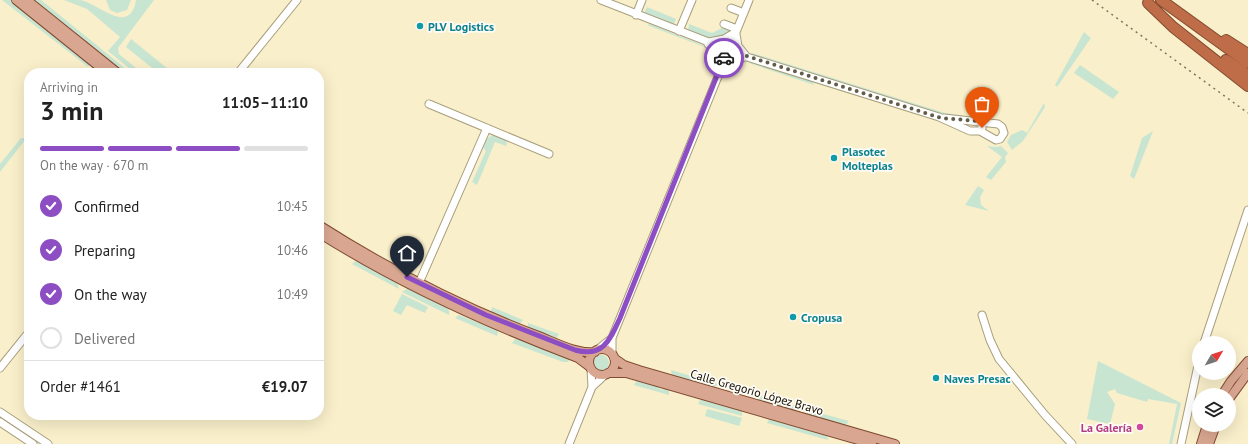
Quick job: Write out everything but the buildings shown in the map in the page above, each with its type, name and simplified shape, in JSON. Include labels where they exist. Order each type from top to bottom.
[{"type":"highway","points":[[1161,0],[1248,54]]},
{"type":"highway","points":[[1161,0],[1248,63]]},
{"type":"highway","points":[[1146,2],[1248,75]]},
{"type":"highway","points":[[1146,2],[1173,27],[1248,86]]},
{"type":"main road","points":[[16,0],[101,68]]},
{"type":"main road","points":[[27,0],[112,68]]},
{"type":"main road","points":[[324,229],[368,256],[419,283],[522,330],[582,352],[606,350],[613,356],[614,367],[607,374],[598,374],[578,358],[499,327],[436,299],[324,236]]},
{"type":"main road","points":[[590,368],[590,357],[596,351]]},
{"type":"main road","name":"Calle Gregorio López Bravo","points":[[613,356],[624,366],[896,444]]},
{"type":"main road","points":[[1227,388],[1248,361]]},
{"type":"main road","name":"Calle Gregorio López Bravo","points":[[607,374],[626,373],[872,444]]},
{"type":"main road","points":[[1236,389],[1248,373]]},
{"type":"main road","points":[[1200,444],[1204,432]]},
{"type":"main road","points":[[1209,444],[1213,432]]},
{"type":"street","points":[[242,68],[297,0]]},
{"type":"street","points":[[601,0],[636,15],[747,57],[941,118],[970,131],[981,127],[978,121],[941,118]]},
{"type":"street","points":[[636,15],[642,0]]},
{"type":"street","points":[[679,31],[692,0]]},
{"type":"street","points":[[613,356],[612,338],[720,68],[749,0]]},
{"type":"street","points":[[731,8],[744,13]]},
{"type":"street","points":[[724,24],[737,30]]},
{"type":"street","points":[[707,42],[724,39],[737,30]]},
{"type":"street","points":[[737,30],[736,40],[738,46],[747,57]]},
{"type":"street","points":[[707,42],[715,51],[720,68]]},
{"type":"street","points":[[720,68],[732,61],[747,57]]},
{"type":"street","points":[[429,104],[549,154]]},
{"type":"street","points":[[419,283],[487,128]]},
{"type":"street","points":[[1206,336],[1248,210]]},
{"type":"street","points":[[982,316],[990,340],[999,358],[1045,415],[1072,444]]},
{"type":"street","points":[[0,368],[24,338]]},
{"type":"street","points":[[596,351],[612,338]]},
{"type":"street","points":[[590,368],[592,387]]},
{"type":"street","points":[[569,444],[592,387],[607,374]]},
{"type":"street","points":[[1181,444],[1195,380]]},
{"type":"street","points":[[0,412],[48,444]]},
{"type":"street","points":[[0,422],[33,444]]},
{"type":"green space","points":[[2,0],[11,0],[90,64],[88,67]]},
{"type":"green space","points":[[33,0],[41,0],[125,68],[117,68]]},
{"type":"green space","points":[[64,0],[80,0],[87,2],[112,15],[120,17],[127,16],[133,11],[136,0],[154,0],[118,48],[119,54],[136,68],[129,68],[108,51],[120,37],[87,9]]},
{"type":"green space","points":[[106,0],[131,0],[127,10],[117,13],[110,10]]},
{"type":"green space","points":[[647,7],[676,19],[674,24],[670,25],[644,13]]},
{"type":"green space","points":[[650,24],[707,47],[712,51],[716,68],[714,67],[707,48],[647,25]]},
{"type":"green space","points":[[689,24],[712,33],[724,27],[733,30],[722,36],[711,38],[688,31]]},
{"type":"green space","points":[[1084,32],[1091,38],[1057,87],[1055,85]]},
{"type":"green space","points":[[131,39],[167,68],[152,68],[126,47]]},
{"type":"green space","points":[[752,53],[945,113],[980,118],[943,115],[751,55]]},
{"type":"green space","points":[[749,61],[812,81],[814,85],[749,63]]},
{"type":"green space","points":[[1080,65],[1119,92],[1113,99],[1074,73]]},
{"type":"green space","points":[[1044,103],[1045,107],[1023,141],[1012,150],[1007,142],[1011,135],[1022,130],[1027,133]]},
{"type":"green space","points":[[1153,131],[1134,179],[1130,176],[1142,138]]},
{"type":"green space","points":[[493,135],[505,139],[507,144],[506,146],[495,142],[477,185],[472,182],[486,151],[482,146],[486,139]]},
{"type":"green space","points":[[21,138],[24,138],[24,141],[0,172],[0,164]]},
{"type":"green space","points":[[987,146],[1001,146],[1008,153],[1005,157],[1006,162],[991,180],[986,177],[1002,157]]},
{"type":"green space","points":[[978,186],[984,190],[980,197],[981,205],[989,211],[965,205]]},
{"type":"green space","points":[[357,260],[397,282],[399,289],[352,264]]},
{"type":"green space","points":[[408,288],[446,307],[449,310],[449,315],[402,292]]},
{"type":"green space","points":[[402,294],[428,307],[425,313],[407,305],[401,315],[393,311]]},
{"type":"green space","points":[[492,307],[523,320],[519,325],[491,312]]},
{"type":"green space","points":[[459,315],[497,330],[497,336],[455,318]]},
{"type":"green space","points":[[528,323],[559,334],[556,339],[528,328]]},
{"type":"green space","points":[[515,339],[570,358],[568,362],[563,362],[512,343]]},
{"type":"green space","points":[[601,355],[607,357],[609,363],[607,369],[601,371],[595,369],[593,363],[595,357]]},
{"type":"green space","points":[[1098,361],[1181,403],[1172,444],[1169,444],[1177,404],[1148,399],[1147,402],[1117,393],[1115,389],[1107,392],[1115,404],[1110,424],[1087,419]]},
{"type":"green space","points":[[671,370],[718,384],[712,388],[672,375]]},
{"type":"green space","points":[[637,380],[659,386],[658,388],[663,390],[664,388],[669,389],[669,395],[634,385]]},
{"type":"green space","points":[[758,395],[799,407],[793,411],[759,401]]},
{"type":"green space","points":[[703,399],[742,410],[742,416],[698,404],[700,400]]},
{"type":"green space","points":[[707,409],[742,418],[739,426],[705,416]]},
{"type":"green space","points":[[805,409],[849,421],[845,426],[807,415]]},
{"type":"green space","points":[[769,419],[827,435],[828,440],[767,423]]},
{"type":"railway","points":[[1092,0],[1248,113]]},
{"type":"way so far","points":[[724,58],[728,50],[941,118],[949,117],[978,121],[983,125],[982,128]]},
{"type":"place","name":"PLV Logistics","points":[[420,26]]},
{"type":"place","name":"Plasotec Molteplas","points":[[834,158]]},
{"type":"place","name":"Cropusa","points":[[793,317]]},
{"type":"place","name":"Naves Presac","points":[[936,378]]},
{"type":"place","name":"La Galería","points":[[1140,427]]},
{"type":"route","points":[[407,277],[486,315],[522,330],[575,350],[582,352],[595,352],[612,338],[724,58]]}]
